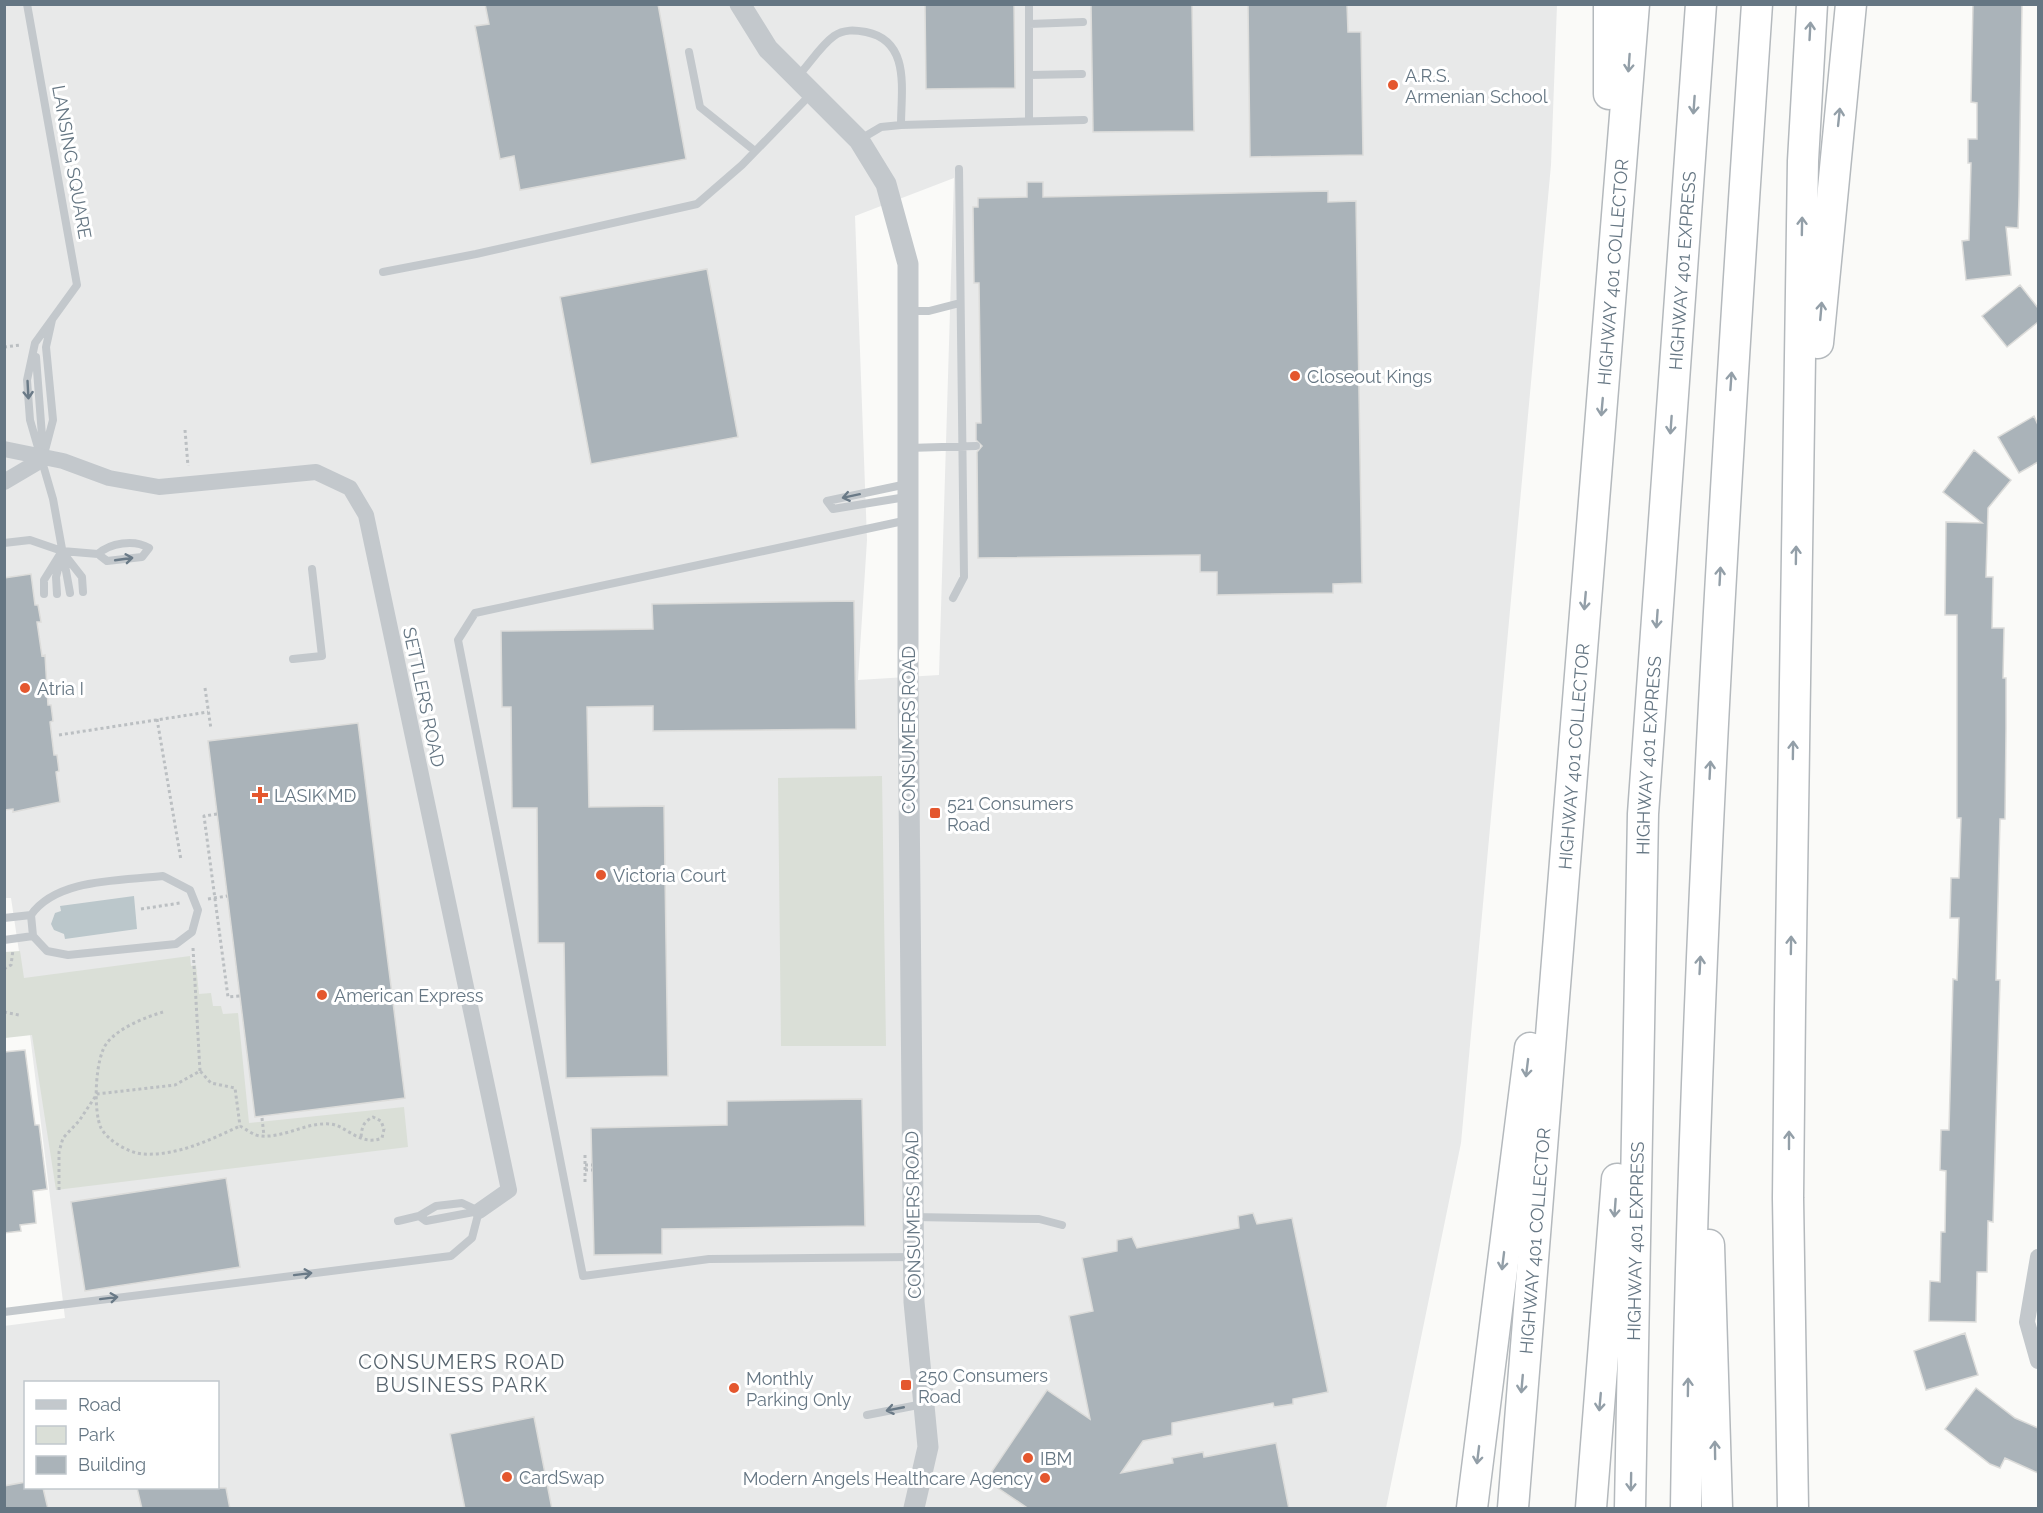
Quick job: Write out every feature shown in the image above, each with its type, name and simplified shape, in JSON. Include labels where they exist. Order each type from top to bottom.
[{"type":"highway","points":[[1608,327],[1609,4]]},
{"type":"highway","name":"HIGHWAY 401 COLLECTOR","points":[[1513,1509],[1634,4]]},
{"type":"highway","name":"HIGHWAY 401 EXPRESS","points":[[1630,1509],[1643,814],[1701,4]]},
{"type":"highway","points":[[1686,1509],[1698,1023],[1727,448],[1757,4]]},
{"type":"highway","points":[[1775,1509],[1788,1198],[1803,161],[1812,4]]},
{"type":"highway","points":[[1797,516],[1818,346],[1851,4]]},
{"type":"highway","points":[[1472,1509],[1582,635]]},
{"type":"highway","points":[[1591,1509],[1605,1353],[1643,814]]},
{"type":"highway","points":[[1698,1023],[1711,1296],[1717,1509]]},
{"type":"highway","points":[[1788,1198],[1793,1509]]},
{"type":"street","name":"CONSUMERS ROAD","points":[[740,4],[768,49],[859,140],[886,184],[908,264],[914,1302],[928,1447],[914,1509]]},
{"type":"street","name":"SETTLERS ROAD","points":[[4,448],[43,459],[63,461],[109,478],[159,487],[316,471],[350,488],[366,515],[509,1190],[479,1211]]},
{"type":"street","points":[[4,482],[43,459]]},
{"type":"street","points":[[2038,1257],[2028,1322],[2038,1362]]},
{"type":"lane","name":"LANSING SQUARE","points":[[27,4],[77,285],[35,342],[27,380],[30,420],[43,459]]},
{"type":"lane","points":[[1029,4],[1029,121]]},
{"type":"lane","points":[[1029,24],[1083,22]]},
{"type":"lane","points":[[797,78],[834,36],[848,30],[877,34],[891,44],[901,69],[901,125]]},
{"type":"lane","points":[[689,52],[700,107],[755,151]]},
{"type":"lane","points":[[1029,75],[1082,74]]},
{"type":"lane","points":[[383,272],[476,254],[696,204],[755,151],[812,93]]},
{"type":"lane","points":[[859,140],[880,127],[901,125],[1084,120]]},
{"type":"lane","points":[[953,598],[964,576],[958,169]]},
{"type":"lane","points":[[908,311],[929,311],[960,303]]},
{"type":"lane","name":"LANSING SQUARE","points":[[43,459],[53,420],[46,347],[52,316]]},
{"type":"lane","points":[[908,448],[976,446]]},
{"type":"lane","points":[[43,459],[70,593]]},
{"type":"lane","points":[[908,490],[833,509],[827,501],[908,490]]},
{"type":"lane","points":[[908,520],[475,613],[458,640],[583,1276],[709,1259],[914,1257]]},
{"type":"lane","points":[[4,543],[30,540],[62,551],[98,554],[107,561],[142,557],[149,548],[140,543],[106,546],[98,554]]},
{"type":"lane","points":[[62,551],[82,577],[83,592]]},
{"type":"lane","points":[[57,594],[56,577],[62,551]]},
{"type":"lane","points":[[44,594],[44,580],[62,551]]},
{"type":"lane","points":[[293,659],[322,656],[312,569]]},
{"type":"lane","points":[[163,876],[190,890],[198,910],[192,932],[176,944],[68,955],[47,951],[33,936],[30,915],[40,901],[74,887],[163,876]]},
{"type":"lane","points":[[4,918],[30,915]]},
{"type":"lane","points":[[4,940],[33,936]]},
{"type":"lane","points":[[398,1221],[419,1215],[436,1206],[462,1203],[479,1211]]},
{"type":"lane","points":[[419,1215],[426,1221],[479,1211]]},
{"type":"lane","points":[[4,1312],[452,1256],[472,1238],[479,1211]]},
{"type":"lane","points":[[913,1217],[1039,1219],[1062,1225]]},
{"type":"lane","points":[[867,1415],[923,1404]]},
{"type":"path","points":[[185,429],[186,459],[192,485]]},
{"type":"path","points":[[205,688],[211,729]]},
{"type":"path","points":[[59,735],[208,712]]},
{"type":"path","points":[[157,719],[181,860]]},
{"type":"path","points":[[217,814],[204,816],[209,856],[228,997],[240,996]]},
{"type":"path","points":[[193,948],[200,1071],[211,1083],[235,1088],[240,1126]]},
{"type":"path","points":[[4,969],[11,965],[13,950]]},
{"type":"path","points":[[4,1012],[19,1015]]},
{"type":"path","points":[[163,1012],[142,1018],[106,1043],[97,1074],[98,1119],[102,1131],[125,1149],[143,1154],[196,1146],[240,1126]]},
{"type":"path","points":[[59,1190],[59,1152],[63,1138],[97,1094],[175,1085],[200,1071]]},
{"type":"path","points":[[240,1126],[259,1136],[264,1136],[289,1133],[314,1125],[333,1124],[351,1135],[374,1141],[382,1138],[384,1129],[381,1121],[373,1117],[366,1121],[362,1127],[361,1137]]},
{"type":"path","points":[[262,1118],[264,1136]]},
{"type":"path","points":[[585,1155],[585,1182]]},
{"type":"path","points":[[585,1163],[592,1165]]},
{"type":"path","points":[[585,1172],[592,1170]]},
{"type":"shaded area","points":[[5,5],[1557,5],[1551,165],[1461,1143],[1386,1508],[5,1508],[4,1326],[65,1318],[11,898],[4,898]],"holes":[[[954,178],[939,675],[858,680],[867,540],[855,216]]]},
{"type":"shaded area","points":[[134,896],[137,929],[65,939],[64,934],[54,930],[51,924],[55,913],[61,911],[60,906]]},
{"type":"green space","points":[[882,776],[886,1046],[781,1046],[778,778]]},
{"type":"green space","points":[[20,951],[24,978],[190,956],[191,966],[196,965],[199,994],[211,993],[213,1006],[221,1006],[223,1014],[238,1013],[249,1123],[404,1107],[408,1147],[56,1190],[32,1035],[5,1038],[5,952]]},
{"type":"building","points":[[485,4],[658,4],[686,159],[520,190],[514,156],[500,159],[475,26],[489,24]]},
{"type":"building","points":[[925,4],[1014,4],[1015,88],[926,89]]},
{"type":"building","points":[[1091,4],[1192,4],[1194,131],[1093,132]]},
{"type":"building","points":[[1248,4],[1347,4],[1348,32],[1361,32],[1363,155],[1250,157]]},
{"type":"building","points":[[1973,4],[2022,4],[2019,197],[2018,228],[2006,227],[2011,275],[1966,280],[1962,241],[1969,240],[1971,163],[1968,163],[1968,139],[1977,139],[1977,103],[1971,102]]},
{"type":"building","points":[[1027,182],[1043,182],[1043,197],[1328,191],[1328,202],[1356,201],[1362,583],[1333,584],[1333,593],[1217,595],[1217,572],[1200,572],[1200,555],[978,558],[977,452],[982,446],[976,440],[976,423],[981,423],[979,283],[974,283],[973,207],[978,207],[978,198],[1027,197]]},
{"type":"building","points":[[707,269],[738,437],[591,464],[560,297]]},
{"type":"building","points":[[2020,285],[2038,308],[2038,322],[2007,347],[1982,316]]},
{"type":"building","points":[[2034,416],[2038,425],[2038,462],[2019,473],[1998,437]]},
{"type":"building","points":[[1974,450],[2011,480],[1988,508],[1986,577],[1993,577],[1992,628],[2004,628],[2003,678],[2006,678],[2005,819],[2000,819],[1996,980],[2000,980],[1993,1222],[1988,1221],[1987,1272],[1977,1272],[1976,1322],[1929,1321],[1930,1281],[1940,1282],[1941,1232],[1945,1232],[1946,1171],[1940,1170],[1941,1130],[1949,1130],[1953,979],[1957,980],[1959,918],[1950,918],[1951,878],[1959,878],[1961,818],[1957,818],[1957,615],[1945,615],[1946,522],[1982,523],[1943,492]]},
{"type":"building","name":"Atria I","points":[[31,574],[35,605],[38,605],[41,622],[37,622],[42,656],[45,655],[48,705],[51,705],[53,721],[50,722],[54,755],[57,755],[59,771],[56,772],[60,802],[13,812],[13,809],[4,810],[4,578]]},
{"type":"building","name":"Victoria Court","points":[[854,601],[856,729],[653,731],[653,706],[587,707],[589,807],[664,806],[668,1076],[566,1078],[564,943],[538,943],[537,808],[512,808],[511,707],[502,707],[501,631],[653,629],[652,604]]},
{"type":"building","points":[[358,723],[405,1098],[255,1117],[208,741]]},
{"type":"building","points":[[25,1050],[35,1125],[39,1125],[47,1189],[33,1191],[36,1223],[20,1225],[21,1231],[4,1233],[4,1052]]},
{"type":"building","points":[[862,1099],[865,1226],[662,1229],[662,1254],[594,1255],[591,1128],[727,1125],[727,1101]]},
{"type":"building","points":[[226,1178],[240,1267],[85,1291],[71,1202]]},
{"type":"building","points":[[1253,1213],[1257,1224],[1292,1218],[1328,1392],[1293,1399],[1293,1404],[1274,1407],[1273,1403],[1172,1423],[1172,1435],[1143,1441],[1121,1473],[1173,1463],[1172,1458],[1203,1452],[1204,1457],[1276,1443],[1289,1509],[1029,1509],[986,1480],[1047,1390],[1090,1419],[1069,1316],[1093,1311],[1082,1258],[1117,1251],[1117,1240],[1132,1237],[1137,1248],[1239,1228],[1238,1216]]},
{"type":"building","points":[[1965,1333],[1978,1375],[1926,1390],[1914,1351]]},
{"type":"building","points":[[1976,1388],[2015,1418],[2038,1428],[2038,1473],[2005,1458],[2000,1468],[1990,1464],[1945,1429]]},
{"type":"building","points":[[534,1417],[552,1509],[465,1509],[450,1434]]},
{"type":"building","points":[[24,1482],[24,1489],[43,1489],[48,1509],[4,1509],[4,1486]]},
{"type":"building","points":[[226,1488],[230,1509],[142,1509],[137,1489]]},
{"type":"place","name":"A.R.S. Armenian School","points":[[1393,85]]},
{"type":"place","name":"Closeout Kings","points":[[1295,376]]},
{"type":"place","name":"Atria I","points":[[25,688]]},
{"type":"place","name":"LASIK MD","points":[[260,795]]},
{"type":"place","name":"521 Consumers Road","points":[[935,813]]},
{"type":"place","name":"Victoria Court","points":[[601,875]]},
{"type":"place","name":"American Express","points":[[322,995]]},
{"type":"place","name":"250 Consumers Road","points":[[906,1385]]},
{"type":"place","name":"Monthly Parking Only","points":[[734,1388]]},
{"type":"place","name":"IBM","points":[[1028,1458]]},
{"type":"place","name":"CardSwap","points":[[507,1477]]},
{"type":"place","name":"Modern Angels Healthcare Agency","points":[[1045,1478]]},
{"type":"district","name":"CONSUMERS ROAD BUSINESS PARK","points":[[462,1374]]}]
